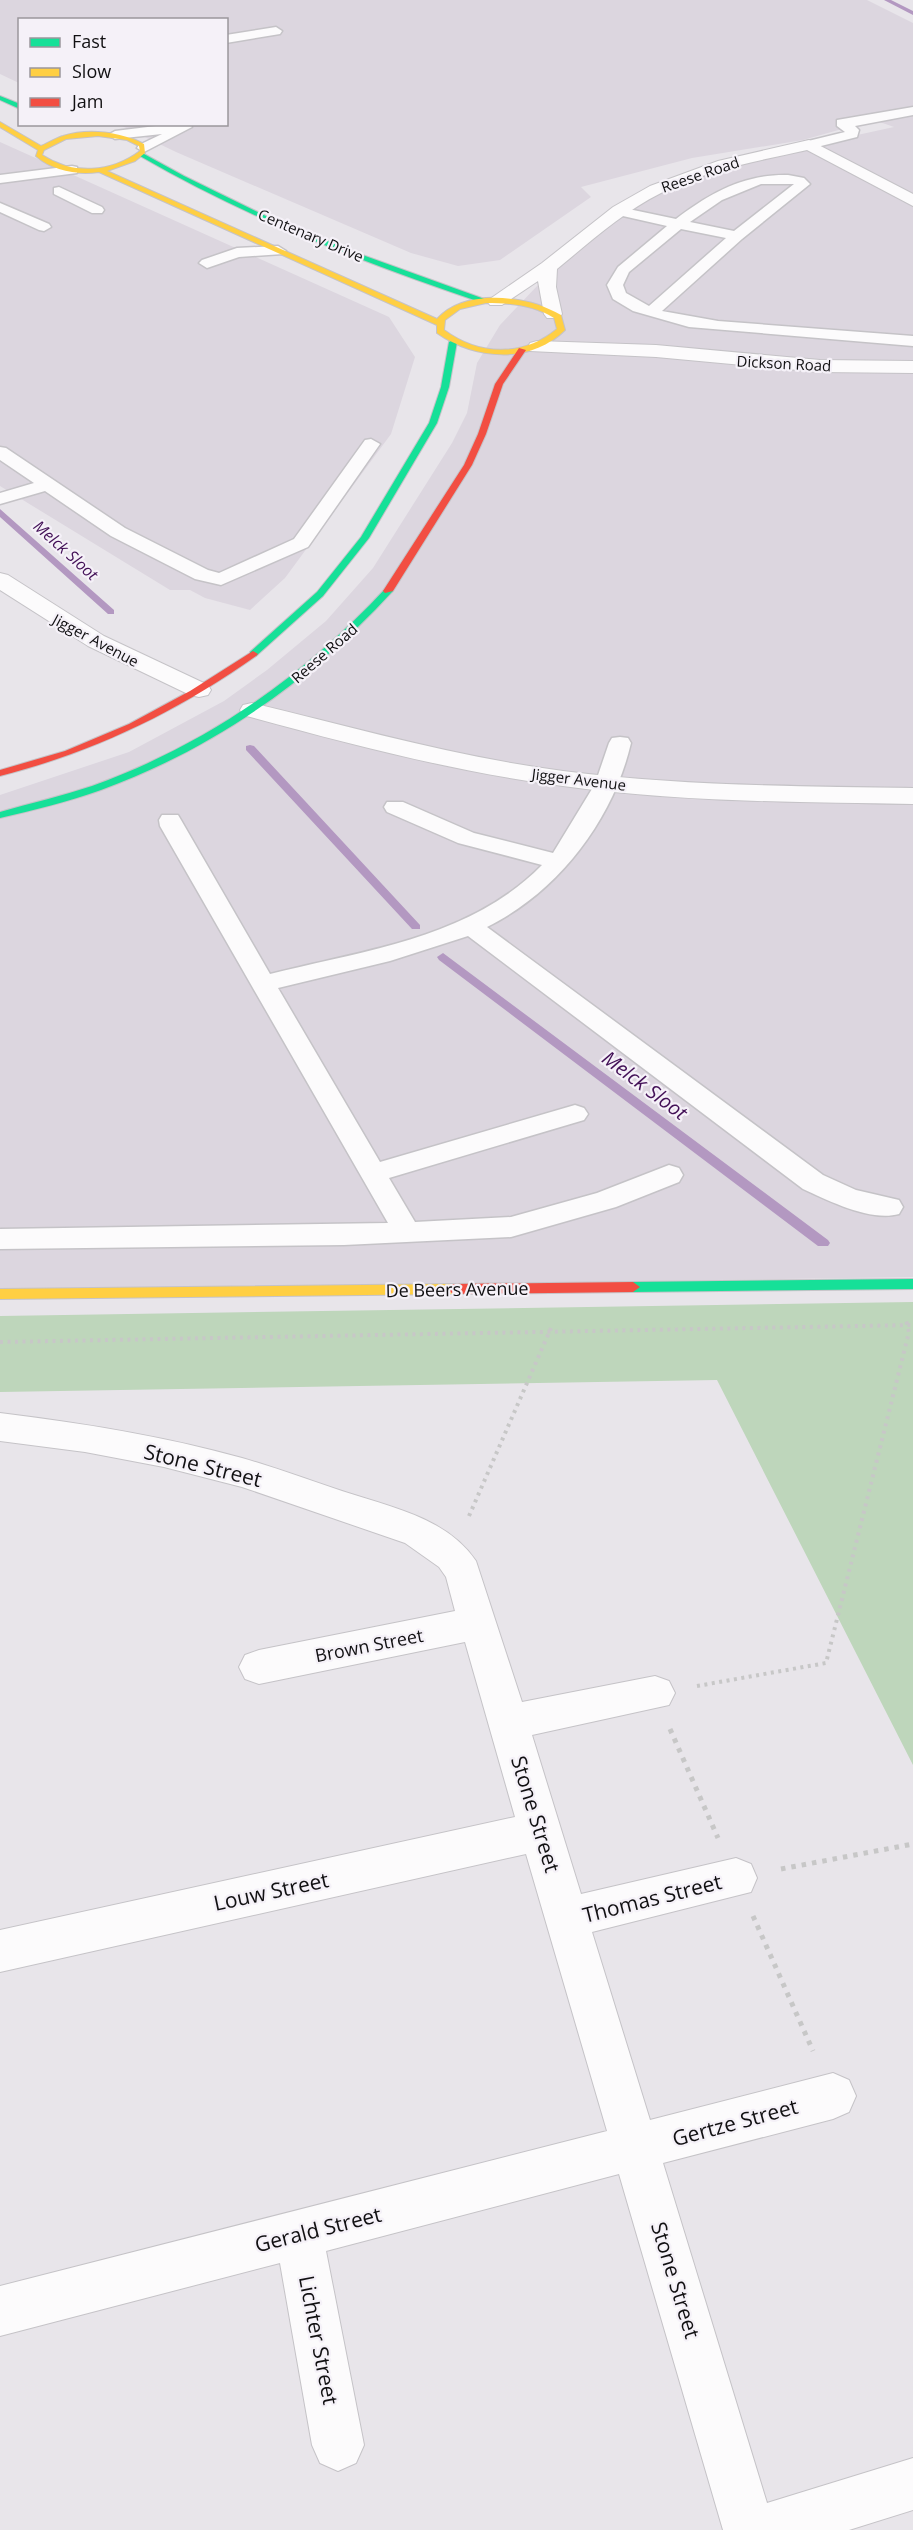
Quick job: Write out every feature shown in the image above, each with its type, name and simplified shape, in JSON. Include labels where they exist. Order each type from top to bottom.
[{"type":"street","points":[[0,98],[18,106]]},
{"type":"street","points":[[0,124],[36,152],[47,164],[72,170],[99,170],[126,164],[143,152]]},
{"type":"street","points":[[62,126],[80,135]]},
{"type":"street","points":[[36,152],[53,141],[80,135],[115,135]]},
{"type":"street","name":"Centenary Drive","points":[[115,135],[135,140],[143,152],[185,180],[289,226],[415,277],[491,301]]},
{"type":"street","points":[[809,145],[913,201]]},
{"type":"street","name":"Reese Road","points":[[491,301],[548,267],[619,211],[656,189],[682,177],[723,164],[809,145]]},
{"type":"street","name":"Centenary Drive","points":[[99,170],[439,323]]},
{"type":"street","points":[[548,267],[547,287],[557,317]]},
{"type":"street","points":[[529,348],[484,350],[453,342],[440,331],[439,323],[450,311],[491,301],[529,304],[557,317]]},
{"type":"street","name":"Reese Road","points":[[0,815],[107,784],[194,744],[252,710],[303,673],[387,593],[409,562],[476,448],[501,375],[529,348],[558,335],[561,330],[557,317]]},
{"type":"street","name":"Dickson Road","points":[[557,317],[584,330],[656,351]]},
{"type":"street","points":[[0,773],[73,753],[147,721],[199,690],[248,657],[278,633],[323,590],[352,556],[428,438],[447,388],[453,342]]},
{"type":"street","name":"Dickson Road","points":[[529,348],[656,351],[765,363],[913,367]]},
{"type":"street","name":"Jigger Avenue","points":[[0,580],[49,615],[94,642],[199,690]]},
{"type":"street","name":"Jigger Avenue","points":[[252,710],[354,739],[434,757],[607,784],[687,789],[913,796]]},
{"type":"street","name":"De Beers Avenue","points":[[0,1294],[913,1284]]},
{"type":"street","name":"Stone Street","points":[[0,1427],[85,1438],[164,1453],[243,1473],[418,1532],[452,1556],[463,1572],[749,2530]]},
{"type":"street","name":"Brown Street","points":[[259,1667],[478,1623]]},
{"type":"street","points":[[508,1722],[655,1693]]},
{"type":"street","name":"Louw Street","points":[[0,1951],[541,1832]]},
{"type":"street","name":"Thomas Street","points":[[567,1918],[736,1878]]},
{"type":"street","name":"Gertze Street","points":[[636,2147],[833,2096]]},
{"type":"street","name":"Gerald Street","points":[[0,2311],[636,2147]]},
{"type":"street","name":"Lichter Street","points":[[299,2234],[338,2445]]},
{"type":"street","points":[[766,2530],[913,2484]]},
{"type":"lane","points":[[228,39],[276,31]]},
{"type":"lane","name":"Reese Road","points":[[809,145],[852,134],[852,130],[840,122],[913,111]]},
{"type":"lane","points":[[115,135],[185,127],[143,152]]},
{"type":"lane","points":[[0,179],[72,170]]},
{"type":"lane","points":[[651,312],[803,183],[771,178],[741,186],[715,198],[680,224],[623,270],[616,280],[616,290],[619,296],[651,312],[688,321],[876,340],[913,341]]},
{"type":"lane","points":[[59,191],[97,210]]},
{"type":"lane","points":[[0,207],[44,227]]},
{"type":"lane","points":[[619,211],[738,236]]},
{"type":"lane","points":[[240,234],[202,260],[278,250]]},
{"type":"lane","points":[[0,452],[118,532],[202,575],[221,579],[301,543],[370,444]]},
{"type":"lane","points":[[0,499],[46,484]]},
{"type":"lane","points":[[262,984],[472,927],[516,901],[559,862],[607,784],[616,762],[620,743]]},
{"type":"lane","points":[[395,807],[466,838],[559,862]]},
{"type":"lane","points":[[170,820],[171,826],[407,1232]]},
{"type":"lane","points":[[472,927],[813,1182],[850,1199],[889,1207]]},
{"type":"lane","points":[[373,1173],[575,1114]]},
{"type":"lane","points":[[0,1239],[407,1232],[511,1227],[606,1200],[669,1175]]},
{"type":"path","points":[[833,2096],[655,1693],[826,1663],[909,1332],[898,1284]]},
{"type":"path","points":[[0,1342],[913,1325]]},
{"type":"path","points":[[436,1543],[466,1523],[551,1333]]},
{"type":"path","points":[[736,1878],[913,1844]]},
{"type":"shaded area","points":[[0,0],[867,0],[913,23],[913,1277],[0,1291],[0,795],[129,752],[224,701],[267,670],[326,621],[373,568],[452,443],[467,413],[477,363],[500,325],[579,242],[641,198],[724,164],[894,127],[874,120],[803,140],[692,158],[581,187],[591,197],[500,260],[458,266],[411,253],[176,152],[122,126],[228,126],[228,18],[18,18],[18,83],[0,74]]},
{"type":"shaded area","points":[[0,142],[389,317],[415,357],[391,434],[285,578],[250,610],[205,598],[190,590],[170,590],[0,486]]},
{"type":"green space","points":[[913,1302],[913,1765],[717,1380],[0,1392],[0,1316]]},
{"type":"waterway","points":[[887,0],[913,13]]},
{"type":"waterway","name":"Melck Sloot","points":[[0,512],[111,612]]},
{"type":"waterway","name":"Melck Sloot","points":[[250,748],[416,927]]},
{"type":"waterway","name":"Melck Sloot","points":[[443,957],[823,1243]]},
{"type":"traffic: fast","points":[[0,98],[18,106]]},
{"type":"traffic: fast","points":[[142,155],[181,178],[266,219],[355,255],[486,301]]},
{"type":"traffic: fast","points":[[253,654],[320,594],[365,538],[433,423],[445,387],[453,342]]},
{"type":"traffic: fast","points":[[0,815],[69,797],[109,783],[148,767],[224,727],[295,679],[328,652],[388,591]]},
{"type":"traffic: fast","points":[[633,1287],[913,1284]]},
{"type":"traffic: slow","points":[[0,124],[41,149]]},
{"type":"traffic: slow","points":[[98,134],[129,138],[142,145],[143,152],[120,166],[91,171],[63,168],[39,156],[41,149],[65,137],[98,134]]},
{"type":"traffic: slow","points":[[99,170],[439,323]]},
{"type":"traffic: slow","points":[[486,301],[514,302],[541,308],[558,317],[561,330],[534,347],[501,353],[468,347],[440,331],[441,319],[458,307],[486,301]]},
{"type":"traffic: slow","points":[[0,1294],[453,1289]]},
{"type":"traffic: jam","points":[[388,591],[468,465],[482,434],[499,384],[522,350]]},
{"type":"traffic: jam","points":[[0,773],[68,753],[132,727],[194,694],[253,654]]},
{"type":"traffic: jam","points":[[453,1289],[633,1287]]}]
